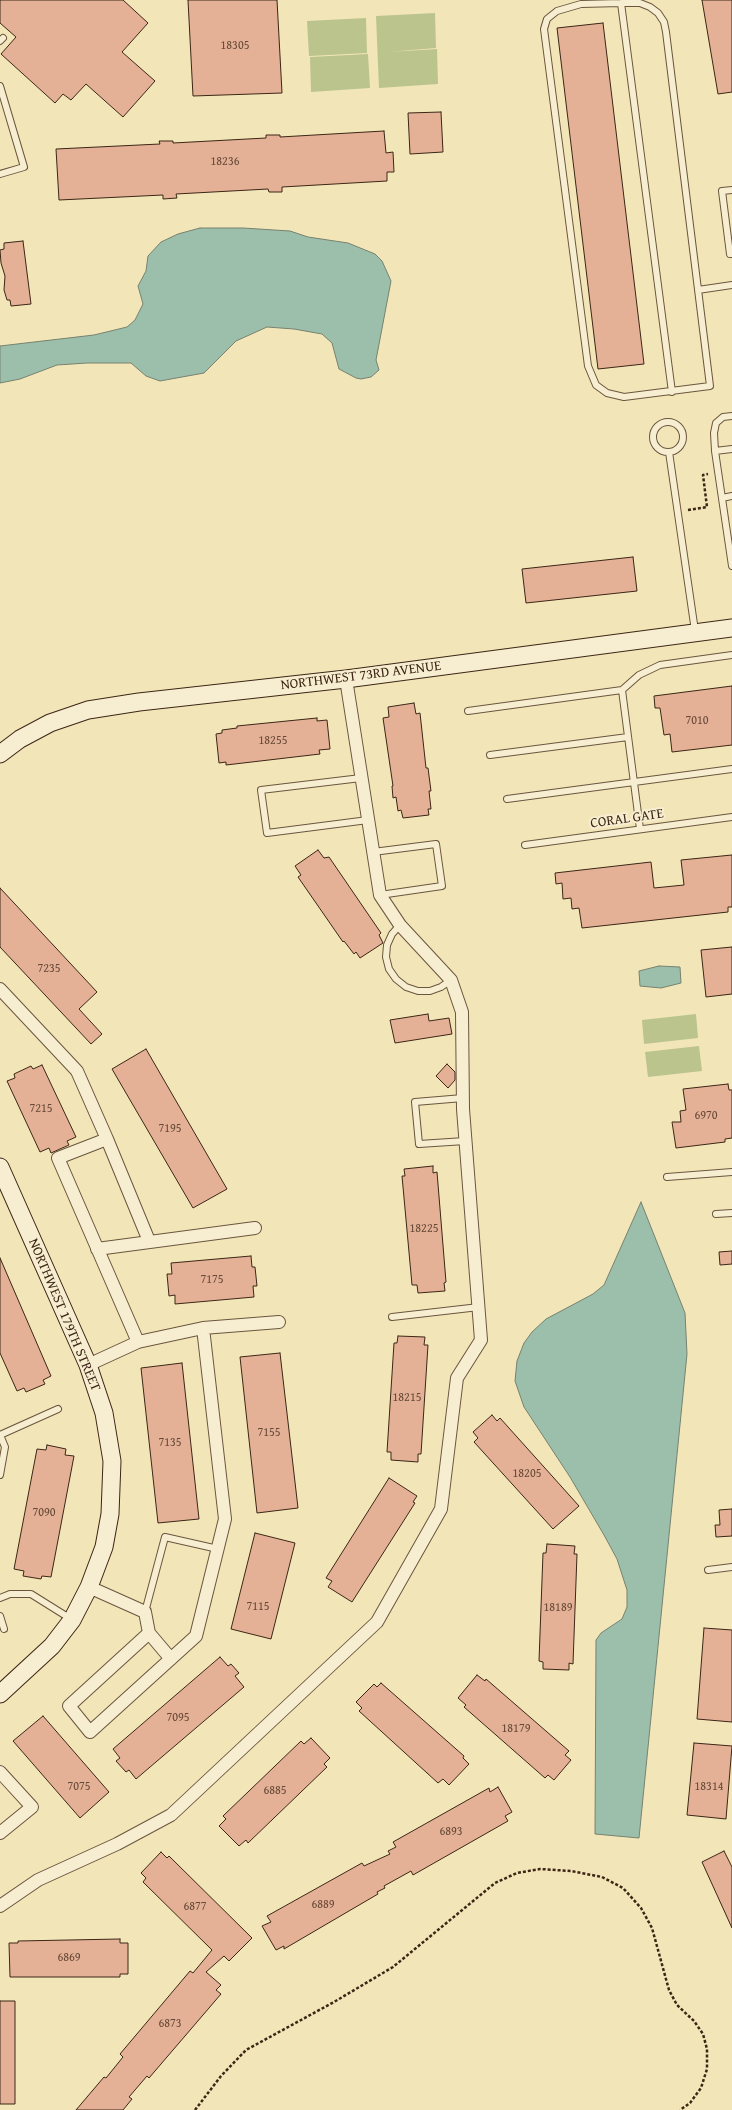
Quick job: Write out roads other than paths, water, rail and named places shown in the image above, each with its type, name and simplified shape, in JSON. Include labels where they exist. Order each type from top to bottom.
[{"type":"street","name":"NORTHWEST 73RD AVENUE","points":[[0,754],[20,739],[50,723],[88,710],[139,702],[346,679],[732,628]]},
{"type":"street","points":[[0,1906],[38,1880],[117,1844],[171,1815],[377,1622],[441,1509],[457,1378],[481,1340],[465,1141],[462,1012],[451,980],[400,925],[380,894],[346,679]]},
{"type":"street","points":[[0,989],[77,1071],[149,1241]]},
{"type":"street","points":[[107,1139],[58,1158],[138,1342]]},
{"type":"street","name":"NORTHWEST 179TH STREET","points":[[0,1167],[88,1364],[104,1413],[112,1461],[110,1514],[104,1547],[89,1587],[72,1620],[52,1646],[0,1694]]},
{"type":"street","points":[[97,1249],[255,1228]]},
{"type":"street","points":[[88,1364],[138,1342],[203,1328],[279,1322]]},
{"type":"street","points":[[149,1633],[69,1706],[90,1732],[196,1636],[225,1519],[203,1328]]},
{"type":"street","points":[[89,1587],[145,1612],[149,1633],[171,1659]]},
{"type":"street","points":[[0,1772],[32,1807],[0,1833]]},
{"type":"lane","points":[[581,2],[640,4],[650,7],[664,22],[710,386],[624,397],[607,393],[596,385],[588,366],[544,29],[547,19],[557,11],[581,2]]},
{"type":"lane","points":[[621,3],[672,392]]},
{"type":"lane","points":[[0,86],[24,167],[0,174]]},
{"type":"lane","points":[[732,190],[722,191],[730,254],[732,254]]},
{"type":"lane","points":[[698,290],[732,286]]},
{"type":"lane","points":[[732,416],[723,417],[716,423],[715,451],[732,566]]},
{"type":"lane","points":[[668,421],[679,426],[684,436],[679,448],[669,452],[658,448],[653,437],[657,426],[668,421]]},
{"type":"lane","points":[[715,451],[732,449]]},
{"type":"lane","points":[[669,452],[695,633]]},
{"type":"lane","points":[[722,498],[732,496]]},
{"type":"lane","points":[[468,711],[622,690],[639,675],[660,665],[732,656]]},
{"type":"lane","points":[[622,690],[640,829]]},
{"type":"lane","points":[[490,755],[628,737]]},
{"type":"lane","points":[[508,799],[732,769]]},
{"type":"lane","points":[[361,778],[262,790],[267,833],[368,820]]},
{"type":"lane","name":"CORAL GATE","points":[[525,845],[732,817]]},
{"type":"lane","points":[[373,852],[436,844],[442,886],[380,894]]},
{"type":"lane","points":[[400,925],[392,934],[387,945],[386,957],[389,969],[396,980],[406,987],[418,991],[430,991],[441,987],[451,980]]},
{"type":"lane","points":[[463,1098],[415,1102],[419,1144],[465,1141]]},
{"type":"lane","points":[[667,1178],[732,1172]]},
{"type":"lane","points":[[716,1214],[732,1213]]},
{"type":"lane","points":[[392,1317],[479,1307]]},
{"type":"lane","points":[[0,1476],[3,1447],[0,1435],[58,1409]]},
{"type":"lane","points":[[145,1612],[165,1538],[218,1549]]},
{"type":"lane","points":[[708,1570],[732,1568]]},
{"type":"lane","points":[[0,1598],[10,1594],[31,1594],[72,1620]]},
{"type":"lane","points":[[0,1616],[4,1629]]}]
